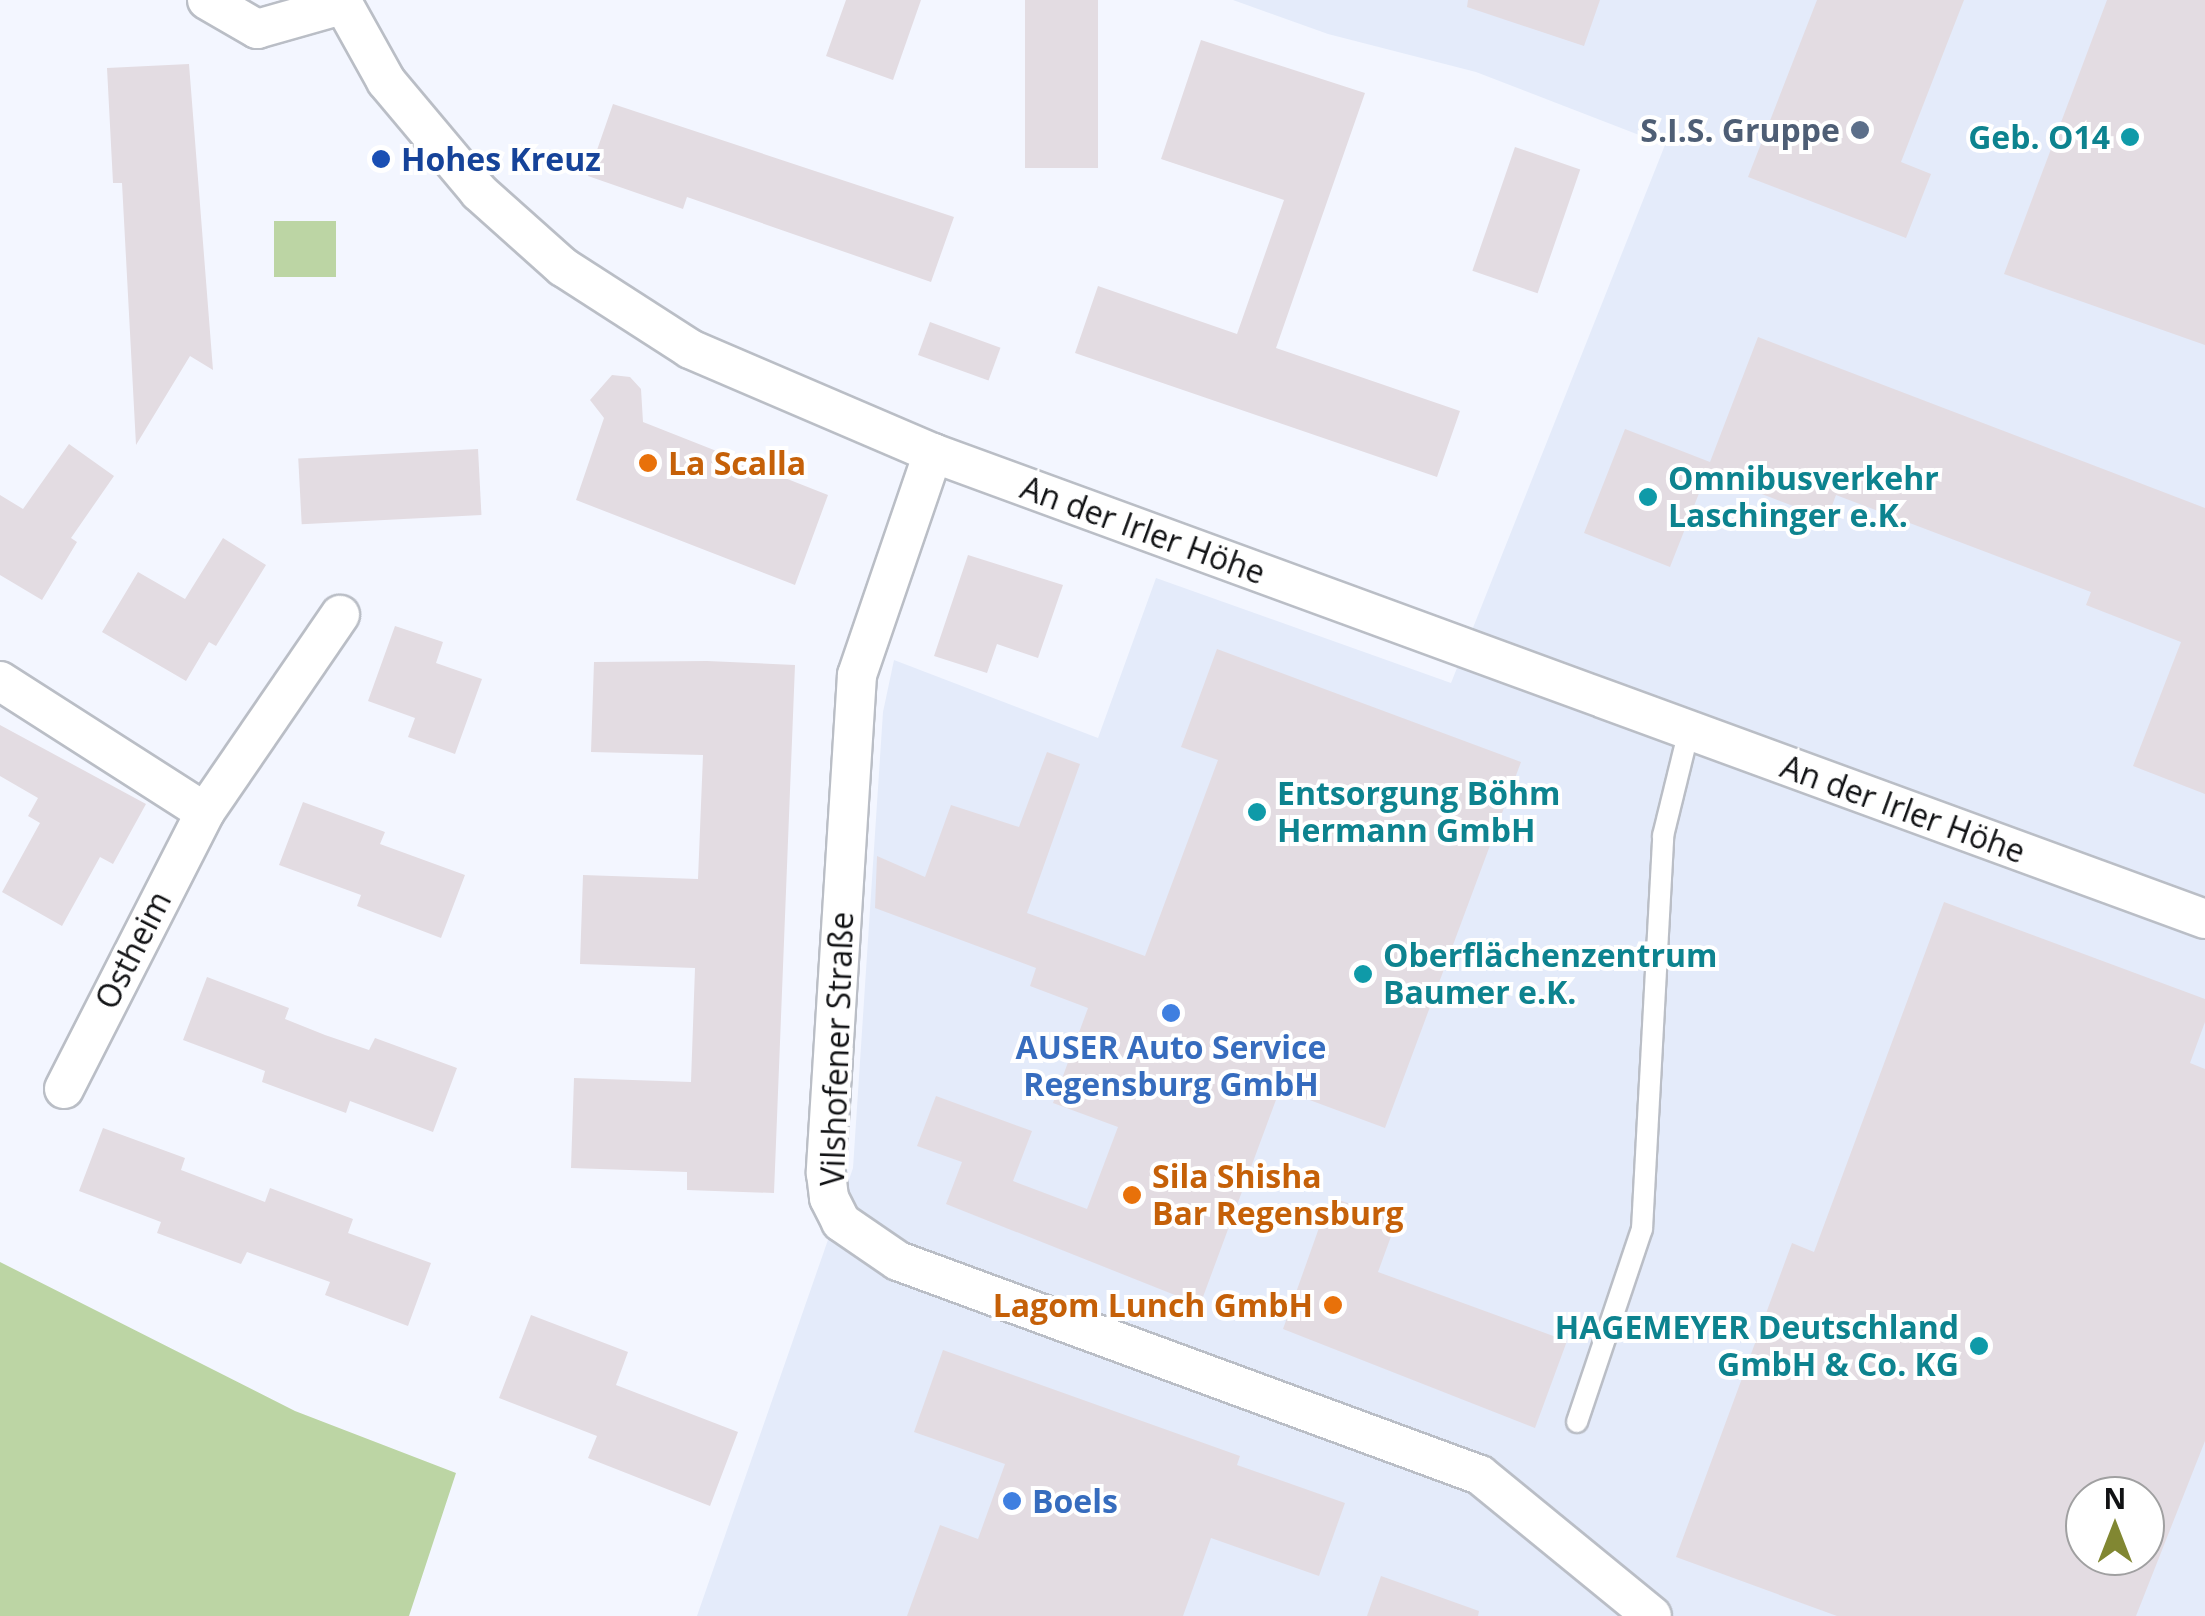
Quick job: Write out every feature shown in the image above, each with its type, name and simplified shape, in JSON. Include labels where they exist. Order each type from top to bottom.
[{"type":"street","name":"An der Irler Höhe","points":[[206,0],[257,30],[341,3],[358,42],[423,130],[563,267],[690,349],[933,453],[2205,920]]},
{"type":"street","name":"Vilshofener Straße","points":[[933,453],[857,676],[826,1173],[829,1198],[841,1222],[898,1262],[1480,1475],[1652,1616]]},
{"type":"street","name":"Ostheim","points":[[64,1089],[205,812],[340,616]]},
{"type":"street","points":[[0,682],[205,812]]},
{"type":"lane","points":[[1576,1422],[1642,1229],[1663,836],[1689,730]]},
{"type":"shaded area","points":[[1233,0],[2205,0],[2205,1616],[697,1616],[853,1168],[883,712],[894,660],[1098,738],[1156,578],[1451,683],[1665,145],[1476,72],[1328,34]]},
{"type":"green space","points":[[274,221],[336,221],[336,277],[274,277]]},
{"type":"green space","points":[[0,1262],[295,1411],[456,1473],[409,1616],[0,1616]]},
{"type":"building","points":[[846,0],[921,0],[893,80],[826,56]]},
{"type":"building","points":[[1025,0],[1098,0],[1098,168],[1025,168]]},
{"type":"building","points":[[1468,0],[1600,0],[1584,46],[1467,7]]},
{"type":"building","points":[[1817,0],[1964,0],[1901,162],[1931,174],[1906,238],[1748,177]]},
{"type":"building","name":"Geb. O14","points":[[2107,0],[2205,0],[2205,345],[2004,274]]},
{"type":"building","points":[[1201,40],[1365,93],[1276,348],[1460,411],[1437,477],[1075,353],[1098,286],[1237,334],[1284,200],[1161,159]]},
{"type":"building","points":[[189,64],[213,370],[190,356],[136,445],[122,183],[113,183],[107,68]]},
{"type":"building","points":[[613,104],[954,217],[931,282],[687,197],[683,209],[588,176]]},
{"type":"building","points":[[1515,147],[1580,169],[1538,293],[1472,271]]},
{"type":"building","points":[[930,322],[1000,348],[989,381],[918,355]]},
{"type":"building","points":[[1758,337],[2205,508],[2205,794],[2133,766],[2181,642],[2086,605],[2091,592],[1836,495],[1827,519],[1707,473],[1670,567],[1584,533],[1625,429],[1710,462]]},
{"type":"building","points":[[612,375],[630,377],[641,389],[643,422],[828,495],[795,585],[576,500],[604,418],[590,400]]},
{"type":"building","points":[[69,444],[114,476],[71,538],[77,542],[42,600],[0,575],[0,495],[23,509]]},
{"type":"building","points":[[478,449],[481,515],[302,524],[298,458]]},
{"type":"building","points":[[223,538],[266,565],[216,646],[209,642],[186,681],[102,632],[138,572],[185,599]]},
{"type":"building","points":[[968,555],[1063,585],[1038,658],[997,644],[987,673],[934,656]]},
{"type":"building","points":[[395,626],[443,642],[436,663],[482,679],[455,754],[408,737],[415,718],[368,701]]},
{"type":"building","points":[[1217,649],[1521,762],[1385,1128],[1280,1089],[1200,1305],[946,1204],[962,1162],[917,1146],[936,1096],[1032,1131],[1013,1181],[1087,1209],[1118,1127],[1053,1103],[1088,1008],[1030,986],[1036,968],[875,908],[877,856],[925,877],[951,805],[1019,827],[1047,752],[1080,764],[1027,913],[1145,956],[1218,760],[1181,747]]},
{"type":"building","points":[[594,662],[795,665],[774,1193],[687,1190],[687,1172],[571,1168],[574,1078],[691,1082],[695,968],[580,964],[583,875],[698,879],[703,755],[591,752]]},
{"type":"building","points":[[0,725],[146,804],[113,864],[100,857],[62,926],[2,892],[40,823],[28,816],[38,798],[0,776]]},
{"type":"building","points":[[303,802],[385,832],[380,844],[465,875],[441,938],[357,906],[361,895],[279,865]]},
{"type":"building","name":"HAGEMEYER Deutschland GmbH & Co. KG","points":[[1944,902],[2205,999],[2205,1022],[2190,1063],[2205,1069],[2205,1441],[2165,1542],[2165,1476],[2065,1476],[2065,1576],[2152,1576],[2136,1616],[1837,1616],[1676,1557],[1792,1243],[1814,1252]]},
{"type":"building","points":[[207,977],[289,1008],[285,1019],[325,1035],[369,1050],[375,1038],[457,1068],[433,1132],[350,1101],[346,1113],[262,1082],[265,1071],[183,1040]]},
{"type":"building","points":[[103,1128],[185,1158],[181,1170],[265,1202],[270,1188],[353,1219],[348,1233],[431,1263],[408,1326],[325,1295],[330,1282],[247,1252],[241,1264],[157,1233],[161,1222],[79,1191]]},
{"type":"building","points":[[1330,1197],[1397,1220],[1378,1272],[1567,1341],[1535,1428],[1283,1329]]},
{"type":"building","points":[[531,1315],[628,1352],[616,1385],[738,1432],[710,1506],[588,1458],[597,1436],[499,1398]]},
{"type":"building","points":[[943,1350],[1240,1456],[1237,1465],[1345,1503],[1319,1576],[1211,1538],[1183,1616],[907,1616],[940,1525],[978,1539],[1005,1464],[914,1432]]},
{"type":"building","points":[[1381,1576],[1479,1611],[1478,1616],[1367,1616]]},
{"type":"place","name":"S.I.S. Gruppe","points":[[1860,130]]},
{"type":"place","name":"Geb. O14","points":[[2130,137]]},
{"type":"place","name":"Hohes Kreuz","points":[[381,159]]},
{"type":"place","name":"La Scalla","points":[[648,463]]},
{"type":"place","name":"Omnibusverkehr Laschinger e.K.","points":[[1648,497]]},
{"type":"place","name":"Entsorgung Böhm Hermann GmbH","points":[[1257,812]]},
{"type":"place","name":"Oberflächenzentrum Baumer e.K.","points":[[1363,974]]},
{"type":"place","name":"AUSER Auto Service Regensburg GmbH","points":[[1171,1013]]},
{"type":"place","name":"Sila Shisha Bar Regensburg","points":[[1132,1195]]},
{"type":"place","name":"Lagom Lunch GmbH","points":[[1333,1305]]},
{"type":"place","name":"HAGEMEYER Deutschland GmbH & Co. KG","points":[[1979,1346]]},
{"type":"place","name":"Boels","points":[[1012,1501]]}]
